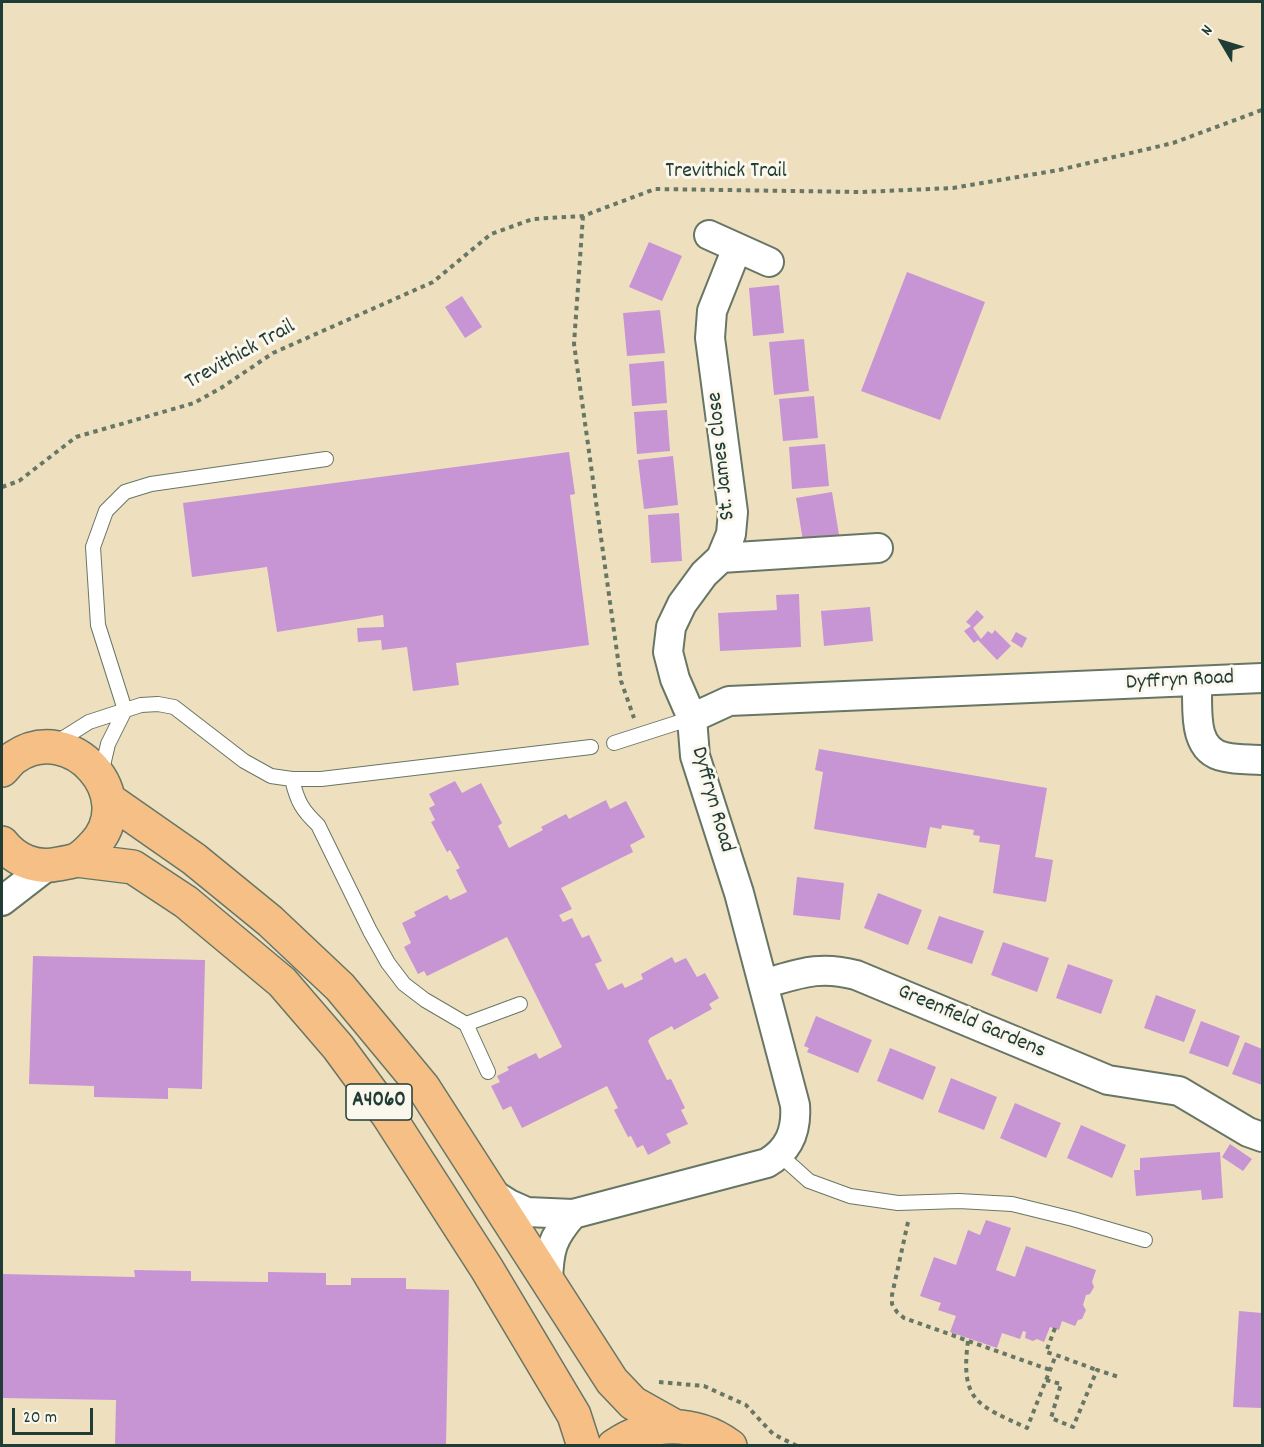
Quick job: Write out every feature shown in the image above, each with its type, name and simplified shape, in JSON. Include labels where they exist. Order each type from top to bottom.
[{"type":"highway","points":[[2,770],[27,746],[71,751],[88,762],[104,788],[107,820],[99,839],[85,854],[61,864],[26,862],[8,851],[2,843]]},
{"type":"highway","name":"A4060","points":[[104,788],[270,921],[340,987],[423,1087],[612,1381],[633,1403],[674,1426]]},
{"type":"highway","name":"A4060","points":[[61,864],[133,867],[186,902],[282,982],[324,1031],[388,1115],[487,1269],[574,1415],[584,1446]]},
{"type":"highway","points":[[614,1446],[641,1431],[674,1426],[704,1431],[730,1446]]},
{"type":"street","points":[[710,235],[769,262]]},
{"type":"street","name":"St. James Close","points":[[692,718],[675,679],[668,652],[671,627],[682,603],[704,574],[721,558],[731,534],[733,512],[710,338],[712,311],[737,248]]},
{"type":"street","points":[[721,558],[878,549]]},
{"type":"street","name":"Dyffryn Road","points":[[780,1155],[796,1120],[795,1105],[739,893],[695,756],[692,718],[729,701],[1263,678]]},
{"type":"street","points":[[1197,681],[1201,739],[1209,751],[1224,757],[1263,760]]},
{"type":"street","points":[[2,901],[61,864]]},
{"type":"street","name":"Greenfield Gardens","points":[[762,984],[816,970],[835,969],[856,975],[1108,1080],[1179,1091],[1248,1132],[1263,1137]]},
{"type":"street","points":[[490,1191],[509,1204],[527,1212],[573,1214],[767,1163],[780,1155]]},
{"type":"street","points":[[548,1281],[549,1256],[558,1232],[573,1214]]},
{"type":"lane","points":[[104,788],[108,744],[125,710],[98,625],[93,547],[106,512],[125,492],[151,484],[326,459]]},
{"type":"lane","points":[[27,746],[125,710],[158,704],[174,707],[244,761],[271,776],[291,779],[321,778],[591,747]]},
{"type":"lane","points":[[614,742],[640,736],[692,718]]},
{"type":"lane","points":[[291,779],[296,799],[305,813],[318,825],[388,963],[404,984],[425,1000],[466,1024],[488,1072]]},
{"type":"lane","points":[[466,1024],[520,1004]]},
{"type":"lane","points":[[780,1155],[809,1181],[850,1196],[898,1203],[959,1201],[1012,1204],[1145,1240]]},
{"type":"path","name":"Trevithick Trail","points":[[2,488],[19,481],[76,437],[194,403],[273,353],[433,282],[491,234],[533,219],[583,216],[655,189],[861,192],[953,188],[1059,170],[1173,143],[1263,110]]},
{"type":"path","points":[[583,216],[574,344],[621,681],[640,736]]},
{"type":"path","points":[[912,1202],[892,1295],[892,1304],[897,1312],[904,1318],[1050,1370]]},
{"type":"path","points":[[1055,1328],[1046,1352],[1119,1377]]},
{"type":"path","points":[[968,1341],[966,1368],[968,1385],[974,1399],[985,1408],[1028,1428],[1056,1355]]},
{"type":"path","points":[[1046,1380],[1061,1384],[1051,1418],[1073,1428],[1097,1371]]},
{"type":"building","points":[[649,242],[682,256],[662,301],[629,287]]},
{"type":"building","points":[[907,272],[985,302],[940,420],[861,391]]},
{"type":"building","points":[[779,285],[784,333],[753,336],[749,288]]},
{"type":"building","points":[[462,296],[482,327],[465,338],[445,307]]},
{"type":"building","points":[[660,310],[665,353],[627,356],[623,313]]},
{"type":"building","points":[[804,339],[809,391],[774,395],[769,342]]},
{"type":"building","points":[[664,361],[667,403],[632,406],[629,364]]},
{"type":"building","points":[[814,396],[818,438],[783,441],[779,399]]},
{"type":"building","points":[[667,410],[670,451],[637,454],[634,412]]},
{"type":"building","points":[[825,444],[829,486],[792,489],[789,447]]},
{"type":"building","points":[[569,452],[575,494],[570,495],[589,645],[456,663],[459,685],[413,691],[407,647],[382,650],[381,640],[358,642],[357,628],[384,627],[383,615],[277,632],[267,567],[192,577],[183,503]]},
{"type":"building","points":[[673,456],[678,505],[644,509],[638,460]]},
{"type":"building","points":[[832,492],[839,535],[803,541],[796,498]]},
{"type":"building","points":[[679,513],[682,561],[651,563],[648,515]]},
{"type":"building","points":[[799,594],[801,647],[720,651],[718,613],[777,610],[776,595]]},
{"type":"building","points":[[870,607],[873,641],[824,646],[821,611]]},
{"type":"building","points":[[977,610],[984,617],[973,628],[981,639],[988,631],[992,634],[995,630],[1011,646],[997,660],[978,640],[974,643],[964,631],[971,626],[966,622]]},
{"type":"building","points":[[1016,632],[1027,638],[1022,648],[1011,641]]},
{"type":"building","points":[[819,749],[1047,788],[1035,857],[1053,860],[1046,902],[993,893],[1000,845],[979,842],[980,836],[973,835],[974,830],[942,825],[941,829],[930,827],[926,848],[814,829],[823,772],[815,770]]},
{"type":"building","points":[[455,781],[462,793],[481,783],[502,823],[498,826],[509,848],[543,830],[541,827],[566,814],[569,819],[606,800],[610,809],[626,801],[645,837],[630,845],[633,852],[561,888],[572,909],[559,915],[563,922],[572,918],[582,938],[589,935],[602,961],[595,964],[608,990],[622,983],[625,988],[643,979],[641,974],[672,957],[675,963],[686,958],[697,977],[705,973],[719,998],[709,1004],[712,1009],[674,1030],[672,1026],[648,1041],[667,1080],[671,1079],[685,1108],[681,1110],[688,1124],[666,1134],[671,1143],[648,1155],[643,1145],[637,1148],[631,1136],[628,1137],[614,1110],[618,1108],[607,1086],[522,1128],[511,1106],[503,1110],[491,1086],[500,1082],[497,1076],[509,1070],[507,1067],[536,1053],[539,1059],[562,1047],[507,937],[427,976],[424,971],[418,974],[404,947],[411,943],[402,923],[416,916],[414,912],[447,895],[450,900],[467,892],[456,870],[460,868],[450,850],[447,852],[431,822],[435,820],[429,808],[435,805],[429,794]]},
{"type":"building","points":[[797,877],[844,883],[840,920],[793,915]]},
{"type":"building","points":[[878,893],[922,910],[908,945],[864,928]]},
{"type":"building","points":[[939,916],[984,931],[972,964],[927,949]]},
{"type":"building","points":[[1003,942],[1049,958],[1037,992],[991,975]]},
{"type":"building","points":[[33,956],[205,960],[202,1089],[168,1088],[168,1099],[94,1097],[94,1086],[29,1084]]},
{"type":"building","points":[[1068,964],[1113,980],[1101,1014],[1056,998]]},
{"type":"building","points":[[1156,995],[1196,1010],[1184,1042],[1144,1028]]},
{"type":"building","points":[[816,1016],[872,1040],[858,1073],[807,1052],[809,1048],[804,1046]]},
{"type":"building","points":[[1201,1021],[1240,1036],[1228,1067],[1189,1053]]},
{"type":"building","points":[[1245,1042],[1262,1049],[1262,1085],[1232,1074]]},
{"type":"building","points":[[890,1048],[936,1067],[923,1100],[877,1081]]},
{"type":"building","points":[[951,1078],[997,1097],[984,1130],[938,1112]]},
{"type":"building","points":[[1015,1103],[1061,1123],[1046,1158],[1000,1138]]},
{"type":"building","points":[[1081,1125],[1126,1145],[1112,1178],[1067,1158]]},
{"type":"building","points":[[1230,1144],[1252,1159],[1243,1171],[1222,1157]]},
{"type":"building","points":[[1220,1152],[1223,1198],[1202,1200],[1201,1190],[1136,1196],[1134,1170],[1140,1170],[1140,1158]]},
{"type":"building","points":[[986,1220],[1011,1228],[996,1270],[1015,1277],[1026,1246],[1096,1270],[1092,1282],[1094,1287],[1090,1294],[1086,1295],[1083,1305],[1086,1310],[1082,1319],[1078,1320],[1075,1326],[1062,1321],[1059,1330],[1050,1327],[1044,1342],[1025,1338],[1026,1332],[1023,1331],[1020,1339],[1002,1333],[997,1348],[950,1332],[956,1316],[938,1310],[941,1303],[920,1296],[934,1257],[956,1265],[968,1230],[980,1235]]},
{"type":"building","points":[[134,1270],[191,1271],[191,1281],[268,1282],[268,1272],[326,1273],[326,1285],[351,1285],[351,1278],[406,1278],[406,1289],[449,1290],[446,1446],[115,1446],[116,1400],[2,1398],[2,1274],[135,1277]]},
{"type":"building","points":[[1239,1311],[1262,1313],[1262,1408],[1233,1407]]}]
